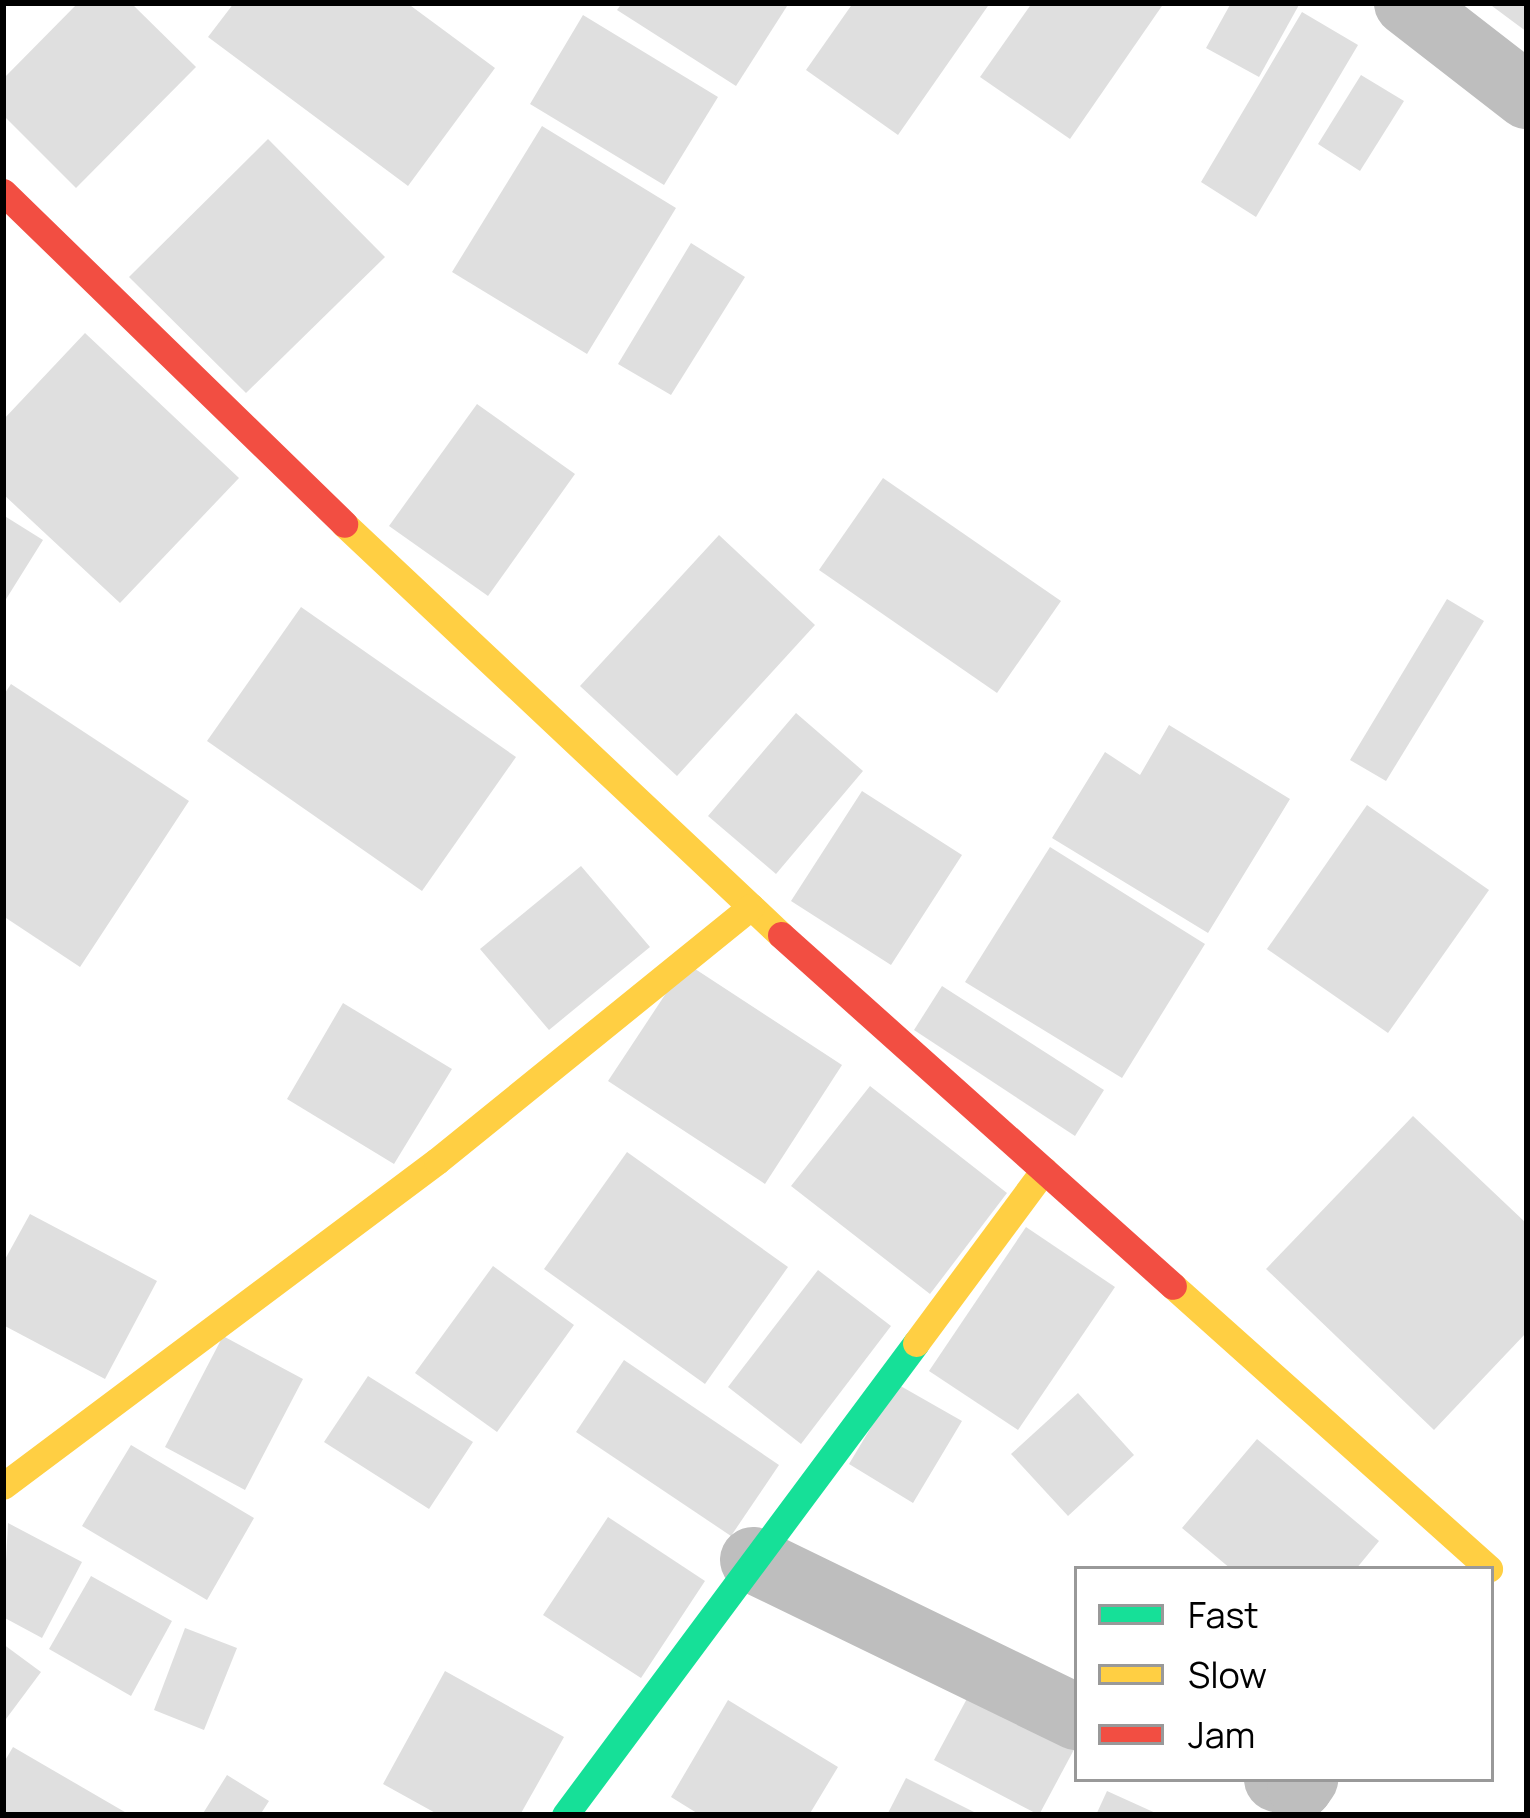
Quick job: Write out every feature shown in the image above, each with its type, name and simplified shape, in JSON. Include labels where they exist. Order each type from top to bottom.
[{"type":"main road","points":[[3,192],[604,776],[1482,1566]]},
{"type":"main road","points":[[3,1486],[437,1162],[752,907]]},
{"type":"main road","points":[[565,1815],[1045,1171]]},
{"type":"street","points":[[1407,3],[1527,97]]},
{"type":"street","points":[[753,1560],[1074,1716]]},
{"type":"building","points":[[78,3],[131,3],[196,67],[76,188],[3,115],[3,79]]},
{"type":"building","points":[[234,3],[407,3],[495,68],[408,186],[208,37]]},
{"type":"building","points":[[622,3],[789,3],[736,86],[617,10]]},
{"type":"building","points":[[853,3],[990,3],[898,135],[806,70]]},
{"type":"building","points":[[1032,3],[1164,3],[1070,139],[980,77]]},
{"type":"building","points":[[1231,3],[1300,3],[1259,77],[1206,48]]},
{"type":"building","points":[[1488,3],[1527,3],[1527,32]]},
{"type":"building","points":[[1302,12],[1358,45],[1256,217],[1201,182]]},
{"type":"building","points":[[583,15],[718,97],[664,185],[530,104]]},
{"type":"building","points":[[1361,75],[1404,101],[1360,171],[1318,144]]},
{"type":"building","points":[[542,126],[676,208],[587,354],[452,272]]},
{"type":"building","points":[[268,139],[385,257],[246,393],[129,277]]},
{"type":"building","points":[[691,243],[745,277],[671,395],[618,364]]},
{"type":"building","points":[[85,333],[239,478],[120,603],[3,494],[3,420]]},
{"type":"building","points":[[477,404],[575,474],[488,596],[389,526]]},
{"type":"building","points":[[883,478],[1061,601],[997,693],[819,570]]},
{"type":"building","points":[[3,515],[43,540],[3,604]]},
{"type":"building","points":[[719,535],[815,625],[677,776],[580,686]]},
{"type":"building","points":[[1447,599],[1484,621],[1386,781],[1350,760]]},
{"type":"building","points":[[301,607],[516,757],[422,891],[207,741]]},
{"type":"building","points":[[11,684],[189,801],[80,967],[3,916],[3,696]]},
{"type":"building","points":[[796,713],[863,771],[776,874],[708,816]]},
{"type":"building","points":[[1169,725],[1290,799],[1208,933],[1052,838],[1105,752],[1140,775]]},
{"type":"building","points":[[862,791],[962,855],[891,965],[791,901]]},
{"type":"building","points":[[1367,805],[1489,890],[1388,1033],[1267,949]]},
{"type":"building","points":[[1050,847],[1205,944],[1122,1078],[965,982]]},
{"type":"building","points":[[581,866],[650,947],[549,1030],[480,949]]},
{"type":"building","points":[[686,963],[842,1065],[765,1184],[608,1081]]},
{"type":"building","points":[[942,986],[1104,1090],[1075,1136],[914,1030]]},
{"type":"building","points":[[343,1003],[452,1069],[394,1164],[287,1099]]},
{"type":"building","points":[[870,1086],[1007,1193],[930,1294],[791,1186]]},
{"type":"building","points":[[1413,1116],[1527,1224],[1527,1332],[1434,1430],[1266,1269]]},
{"type":"building","points":[[627,1152],[788,1267],[705,1384],[544,1269]]},
{"type":"building","points":[[30,1214],[157,1281],[105,1379],[3,1325],[3,1263]]},
{"type":"building","points":[[1026,1227],[1115,1287],[1018,1430],[929,1371]]},
{"type":"building","points":[[493,1266],[574,1325],[497,1432],[415,1373]]},
{"type":"building","points":[[818,1270],[891,1326],[801,1444],[728,1387]]},
{"type":"building","points":[[223,1336],[303,1379],[245,1490],[165,1447]]},
{"type":"building","points":[[624,1360],[779,1465],[731,1536],[576,1432]]},
{"type":"building","points":[[368,1376],[473,1442],[429,1509],[324,1442]]},
{"type":"building","points":[[897,1384],[962,1421],[913,1503],[849,1464]]},
{"type":"building","points":[[1078,1393],[1134,1455],[1068,1516],[1011,1454]]},
{"type":"building","points":[[1257,1439],[1379,1541],[1358,1566],[1227,1566],[1182,1528]]},
{"type":"building","points":[[131,1445],[254,1518],[207,1600],[82,1526]]},
{"type":"building","points":[[608,1517],[705,1581],[641,1678],[543,1615]]},
{"type":"building","points":[[8,1523],[82,1562],[42,1638],[3,1617]]},
{"type":"building","points":[[91,1576],[172,1621],[131,1696],[49,1649]]},
{"type":"building","points":[[185,1628],[237,1648],[204,1730],[154,1710]]},
{"type":"building","points":[[3,1644],[41,1672],[3,1723]]},
{"type":"building","points":[[445,1671],[564,1737],[520,1815],[439,1815],[383,1784]]},
{"type":"building","points":[[977,1680],[1074,1742],[1039,1815],[934,1760]]},
{"type":"building","points":[[728,1700],[838,1767],[809,1815],[700,1815],[671,1797]]},
{"type":"building","points":[[13,1747],[130,1815],[3,1815],[3,1764]]},
{"type":"building","points":[[227,1775],[269,1801],[260,1815],[202,1815]]},
{"type":"building","points":[[906,1778],[980,1815],[887,1815]]},
{"type":"building","points":[[1107,1791],[1160,1815],[1096,1815]]},
{"type":"traffic: fast","points":[[565,1815],[916,1343]]},
{"type":"traffic: slow","points":[[344,524],[781,935]]},
{"type":"traffic: slow","points":[[3,1486],[437,1161],[751,907]]},
{"type":"traffic: slow","points":[[916,1343],[1044,1170]]},
{"type":"traffic: slow","points":[[1173,1286],[1486,1566]]},
{"type":"traffic: jam","points":[[3,192],[344,524]]},
{"type":"traffic: jam","points":[[781,935],[1173,1286]]}]
